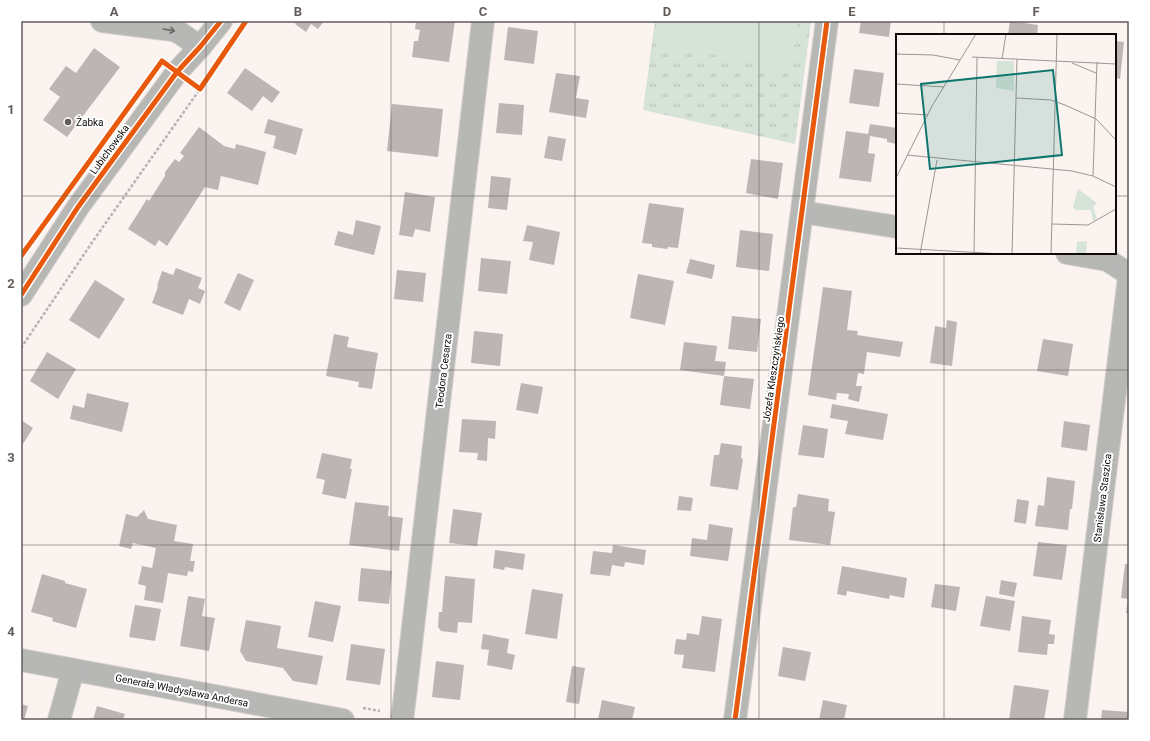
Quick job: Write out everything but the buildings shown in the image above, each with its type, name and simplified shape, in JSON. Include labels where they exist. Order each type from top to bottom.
[{"type":"street","points":[[102,21],[173,30],[200,47]]},
{"type":"street","name":"Lubichowska","points":[[21,295],[27,274],[177,72],[221,21]]},
{"type":"street","name":"Teodora Cesarza","points":[[402,720],[482,21]]},
{"type":"street","name":"Józefa Kleszczyńskiego","points":[[735,720],[827,21]]},
{"type":"street","points":[[802,212],[896,227]]},
{"type":"street","points":[[1073,254],[1107,260],[1129,274]]},
{"type":"street","name":"Stanisława Staszica","points":[[1075,720],[1129,277]]},
{"type":"street","name":"Generała Władysława Andersa","points":[[21,660],[343,720]]},
{"type":"street","points":[[59,720],[73,670]]},
{"type":"path","points":[[21,348],[93,241],[200,89]]},
{"type":"green space","points":[[655,21],[811,21],[795,144],[643,110]]},
{"type":"green space","points":[[662,21],[798,21],[790,71],[659,44]]},
{"type":"cycle path","points":[[21,295],[78,207],[177,72],[221,21]]},
{"type":"cycle path","points":[[21,256],[162,61],[200,89],[246,21]]},
{"type":"cycle path","points":[[735,720],[827,21]]},
{"type":"place","name":"Żabka","points":[[68,122]]}]
